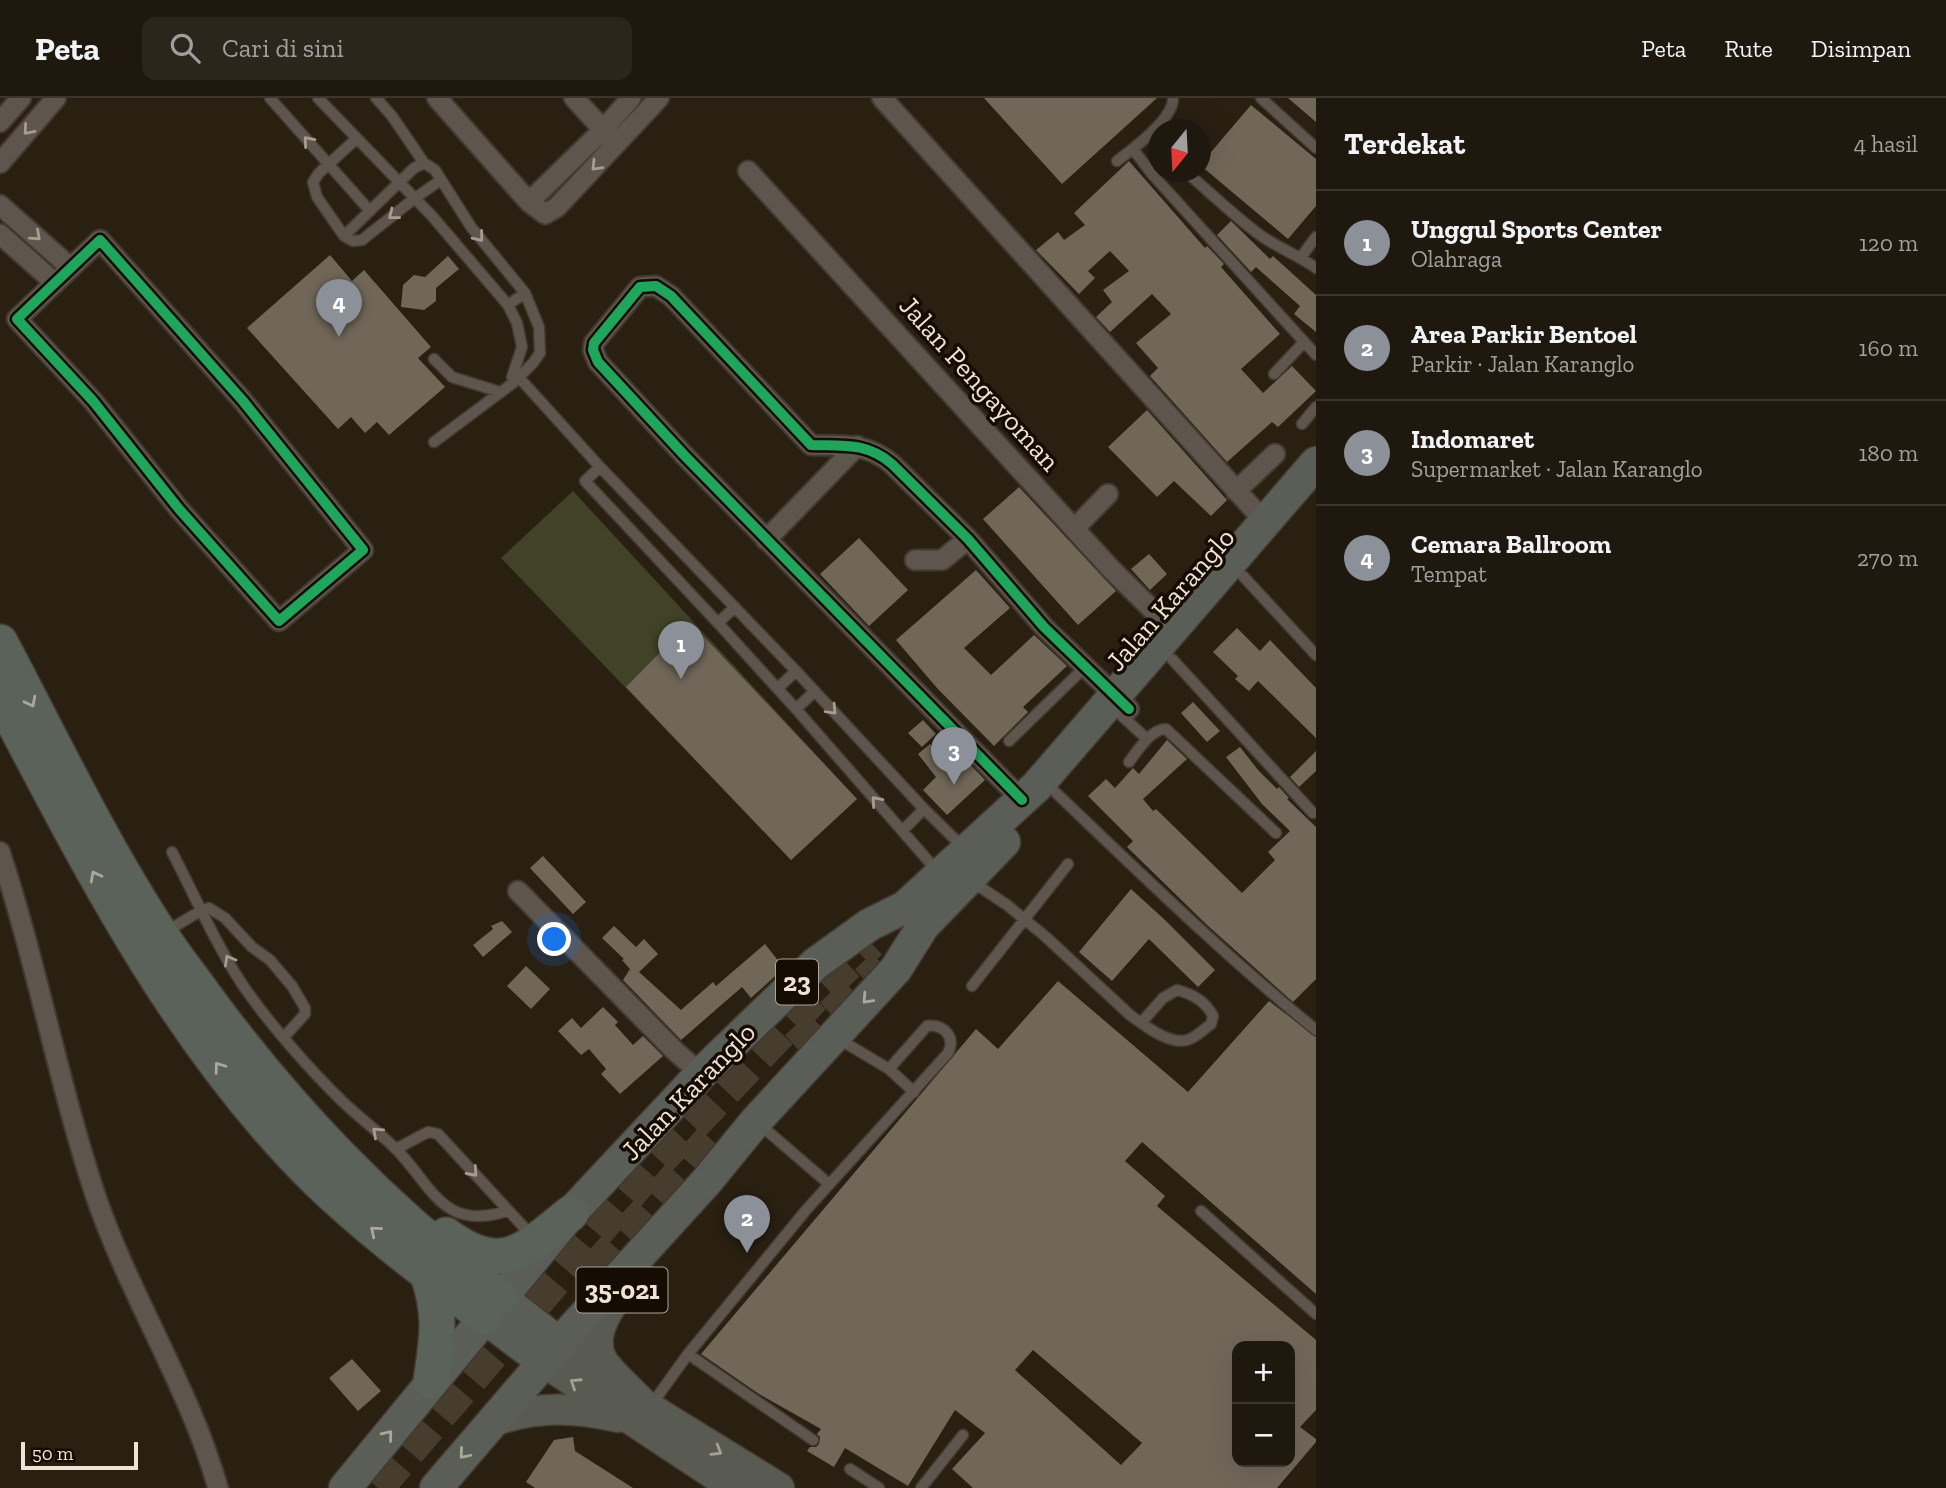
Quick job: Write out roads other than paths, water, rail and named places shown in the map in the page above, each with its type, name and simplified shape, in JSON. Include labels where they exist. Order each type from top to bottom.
[{"type":"highway","name":"Jalan Karanglo","points":[[958,868],[1053,790],[1172,644],[1265,522],[1316,463]]},
{"type":"highway","name":"Jalan Karanglo","points":[[1172,644],[1243,576],[1316,490]]},
{"type":"highway","points":[[0,642],[67,772],[124,874],[179,924],[229,1009],[314,1117],[389,1190],[457,1243],[481,1255],[496,1258],[509,1255],[536,1241],[571,1213]]},
{"type":"highway","points":[[0,696],[116,914],[221,1070],[319,1182],[428,1275],[492,1307]]},
{"type":"highway","name":"Jalan Karanglo","points":[[436,1488],[552,1353],[706,1182],[756,1121],[896,969],[914,916],[1022,800],[1122,707]]},
{"type":"highway","name":"Jalan Karanglo","points":[[345,1488],[430,1381],[571,1213],[701,1074],[815,964],[869,925],[914,916]]},
{"type":"highway","name":"23","points":[[881,950],[914,916]]},
{"type":"highway","points":[[179,924],[236,1038],[303,1119],[368,1186],[443,1255],[492,1307],[552,1353]]},
{"type":"highway","points":[[428,1275],[438,1310],[437,1339],[430,1381]]},
{"type":"main road","name":"35-021","points":[[706,1182],[609,1307],[600,1333],[599,1350],[602,1360],[642,1411],[735,1488]]},
{"type":"main road","name":"35-021","points":[[552,1353],[642,1411],[779,1488]]},
{"type":"main road","name":"35-021","points":[[493,1421],[517,1413],[559,1409],[642,1411]]},
{"type":"street","points":[[0,122],[21,98]]},
{"type":"street","points":[[0,163],[56,98]]},
{"type":"street","points":[[437,98],[530,202],[543,213],[553,210],[659,98]]},
{"type":"street","points":[[574,98],[617,144]]},
{"type":"street","points":[[530,202],[603,130],[631,98]]},
{"type":"street","points":[[881,98],[1265,522]]},
{"type":"street","name":"Jalan Pengayoman","points":[[748,171],[1075,528],[1172,644]]},
{"type":"street","points":[[0,205],[71,268]]},
{"type":"street","points":[[0,234],[55,283]]},
{"type":"street","points":[[100,240],[243,401],[363,550],[279,621],[179,509],[93,401],[17,320],[71,268],[100,240]]},
{"type":"street","points":[[829,474],[811,445],[671,296],[656,286],[640,286],[594,343],[593,350],[598,362],[766,540],[1022,800]]},
{"type":"street","points":[[811,445],[857,446],[881,454],[968,539],[1044,627],[1122,707]]},
{"type":"street","points":[[766,540],[857,446]]},
{"type":"street","points":[[1236,491],[1275,454]]},
{"type":"street","points":[[1075,528],[1108,494]]},
{"type":"street","points":[[915,560],[942,560],[968,539]]},
{"type":"street","points":[[0,852],[68,1105],[96,1197],[194,1418],[218,1488]]},
{"type":"street","points":[[518,891],[675,1051],[701,1074]]},
{"type":"lane","points":[[270,98],[370,211]]},
{"type":"lane","points":[[318,98],[415,198],[508,305],[517,323],[522,347],[517,376]]},
{"type":"lane","points":[[376,98],[392,116],[424,163],[435,170],[471,227],[525,293],[537,317],[541,340],[540,353],[517,376],[434,442]]},
{"type":"lane","points":[[1117,161],[1170,111],[1173,98]]},
{"type":"lane","points":[[1261,98],[1316,148]]},
{"type":"lane","points":[[356,139],[316,176],[313,182],[313,188],[344,236],[353,241],[362,240],[441,180]]},
{"type":"lane","points":[[1132,149],[1316,355]]},
{"type":"lane","points":[[344,236],[399,182],[424,163]]},
{"type":"lane","points":[[1197,182],[1276,247],[1301,257],[1316,268]]},
{"type":"lane","points":[[1301,257],[1316,237]]},
{"type":"lane","points":[[508,305],[525,293]]},
{"type":"lane","points":[[522,347],[541,340]]},
{"type":"lane","points":[[1274,374],[1304,342]]},
{"type":"lane","points":[[434,359],[452,377],[502,390]]},
{"type":"lane","points":[[517,376],[924,809],[958,868]]},
{"type":"lane","points":[[1302,424],[1316,407]]},
{"type":"lane","points":[[600,467],[585,481],[778,688],[902,831],[958,868],[1026,920],[1141,1023],[1164,1036],[1182,1041],[1193,1037],[1211,1024],[1213,1016],[1207,1005],[1188,993],[1177,990],[1163,998],[1141,1023]]},
{"type":"lane","points":[[1243,576],[1316,655]]},
{"type":"lane","points":[[718,623],[735,607]]},
{"type":"lane","points":[[1172,644],[1313,813]]},
{"type":"lane","points":[[1009,741],[1084,668]]},
{"type":"lane","points":[[778,688],[796,671]]},
{"type":"lane","points":[[796,709],[815,691]]},
{"type":"lane","points":[[1122,707],[1147,739]]},
{"type":"lane","points":[[1129,762],[1147,739],[1160,729],[1169,730],[1276,833]]},
{"type":"lane","points":[[1053,790],[1157,891],[1316,1030]]},
{"type":"lane","points":[[902,831],[924,809]]},
{"type":"lane","points":[[172,852],[179,924],[242,984],[284,1037],[340,1099],[396,1149],[440,1203],[457,1213],[477,1216],[491,1216],[507,1211]]},
{"type":"lane","points":[[972,986],[1068,863]]},
{"type":"lane","points":[[179,924],[209,908],[225,918],[292,986],[306,1011],[284,1037]]},
{"type":"lane","points":[[642,1411],[829,1184],[950,1050],[952,1042],[949,1034],[939,1027],[927,1026],[889,1069]]},
{"type":"lane","points":[[833,1036],[889,1069],[914,1092]]},
{"type":"lane","points":[[756,1121],[829,1184]]},
{"type":"lane","points":[[396,1149],[428,1132],[438,1134],[536,1241]]},
{"type":"lane","points":[[1201,1211],[1316,1314]]},
{"type":"lane","points":[[688,1354],[813,1440]]},
{"type":"lane","points":[[927,1486],[963,1435]]},
{"type":"lane","points":[[850,1469],[879,1488]]},
{"type":"tunnel","points":[[378,1488],[651,1170],[822,990],[871,943]]},
{"type":"tunnel","points":[[796,1047],[883,965]]},
{"type":"tunnel","points":[[593,1270],[717,1131]]},
{"type":"place","name":"Cemara Ballroom","points":[[339,337]]},
{"type":"place","name":"Unggul Sports Center","points":[[681,679]]},
{"type":"place","name":"Indomaret","points":[[954,785]]},
{"type":"place","name":"Area Parkir Bentoel","points":[[747,1253]]}]
